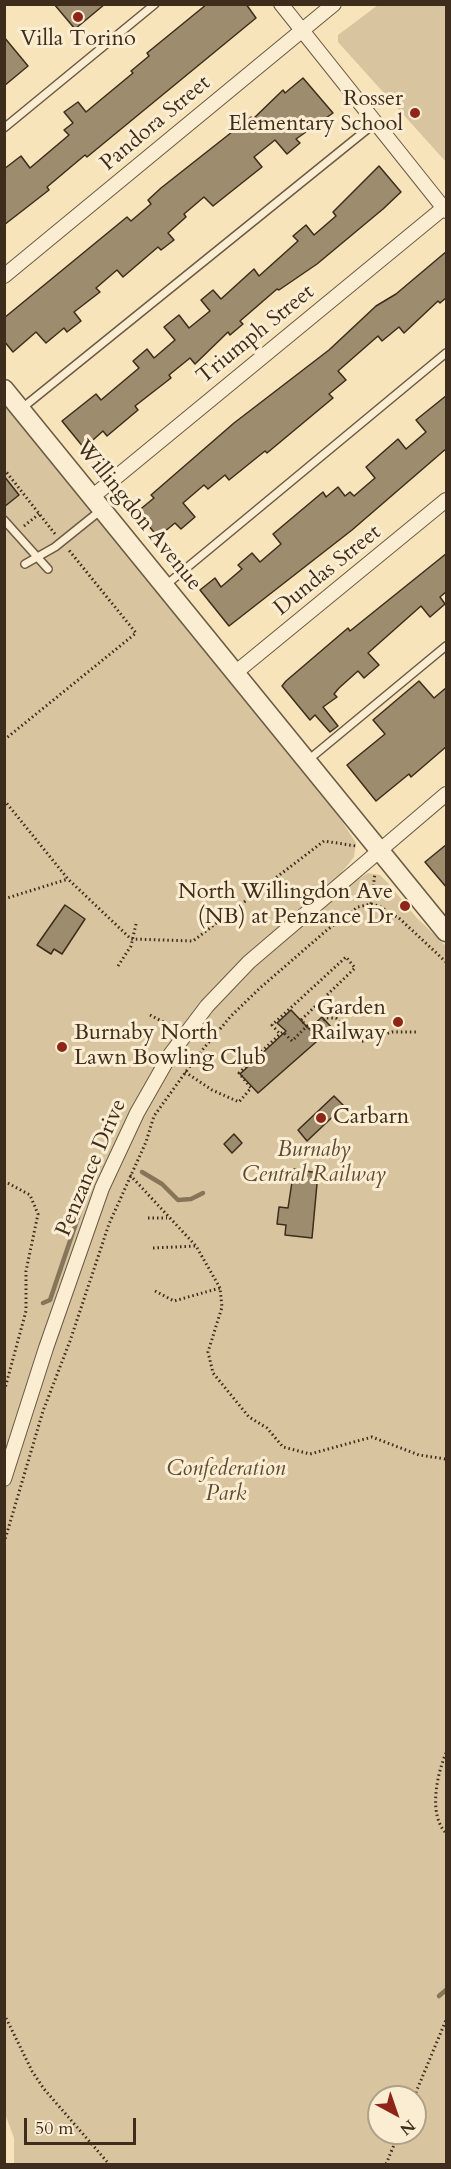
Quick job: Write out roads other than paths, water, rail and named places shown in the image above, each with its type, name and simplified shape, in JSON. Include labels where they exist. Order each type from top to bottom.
[{"type":"street","points":[[281,4],[446,208]]},
{"type":"street","name":"Pandora Street","points":[[4,276],[334,4]]},
{"type":"street","name":"Triumph Street","points":[[97,503],[446,208]]},
{"type":"street","name":"Willingdon Avenue","points":[[4,389],[447,932]]},
{"type":"street","name":"Dundas Street","points":[[235,673],[447,500]]},
{"type":"street","name":"Penzance Drive","points":[[4,1479],[46,1348],[98,1200],[123,1140],[158,1075],[193,1022],[221,990],[275,938],[447,794]]},
{"type":"lane","points":[[4,128],[155,4]]},
{"type":"lane","points":[[21,409],[375,123]]},
{"type":"lane","points":[[164,586],[447,353]]},
{"type":"lane","points":[[25,564],[55,547],[97,503]]},
{"type":"lane","points":[[4,520],[48,569]]},
{"type":"lane","points":[[307,760],[447,646]]},
{"type":"waterway","points":[[43,1303],[50,1300],[90,1182],[93,1162]]},
{"type":"waterway","points":[[142,1172],[162,1184],[178,1200],[191,1199],[203,1193]]},
{"type":"waterway","points":[[439,1996],[446,1990]]},
{"type":"place","name":"Villa Torino","points":[[78,17]]},
{"type":"place","name":"Rosser Elementary School","points":[[415,113]]},
{"type":"place","name":"North Willingdon Ave (NB) at Penzance Dr","points":[[405,906]]},
{"type":"place","name":"Garden Railway","points":[[398,1022]]},
{"type":"place","name":"Burnaby North Lawn Bowling Club","points":[[62,1047]]},
{"type":"place","name":"Carbarn","points":[[321,1118]]},
{"type":"park label","name":"Burnaby Central Railway","points":[[314,1164]]},
{"type":"park label","name":"Confederation Park","points":[[226,1482]]}]
